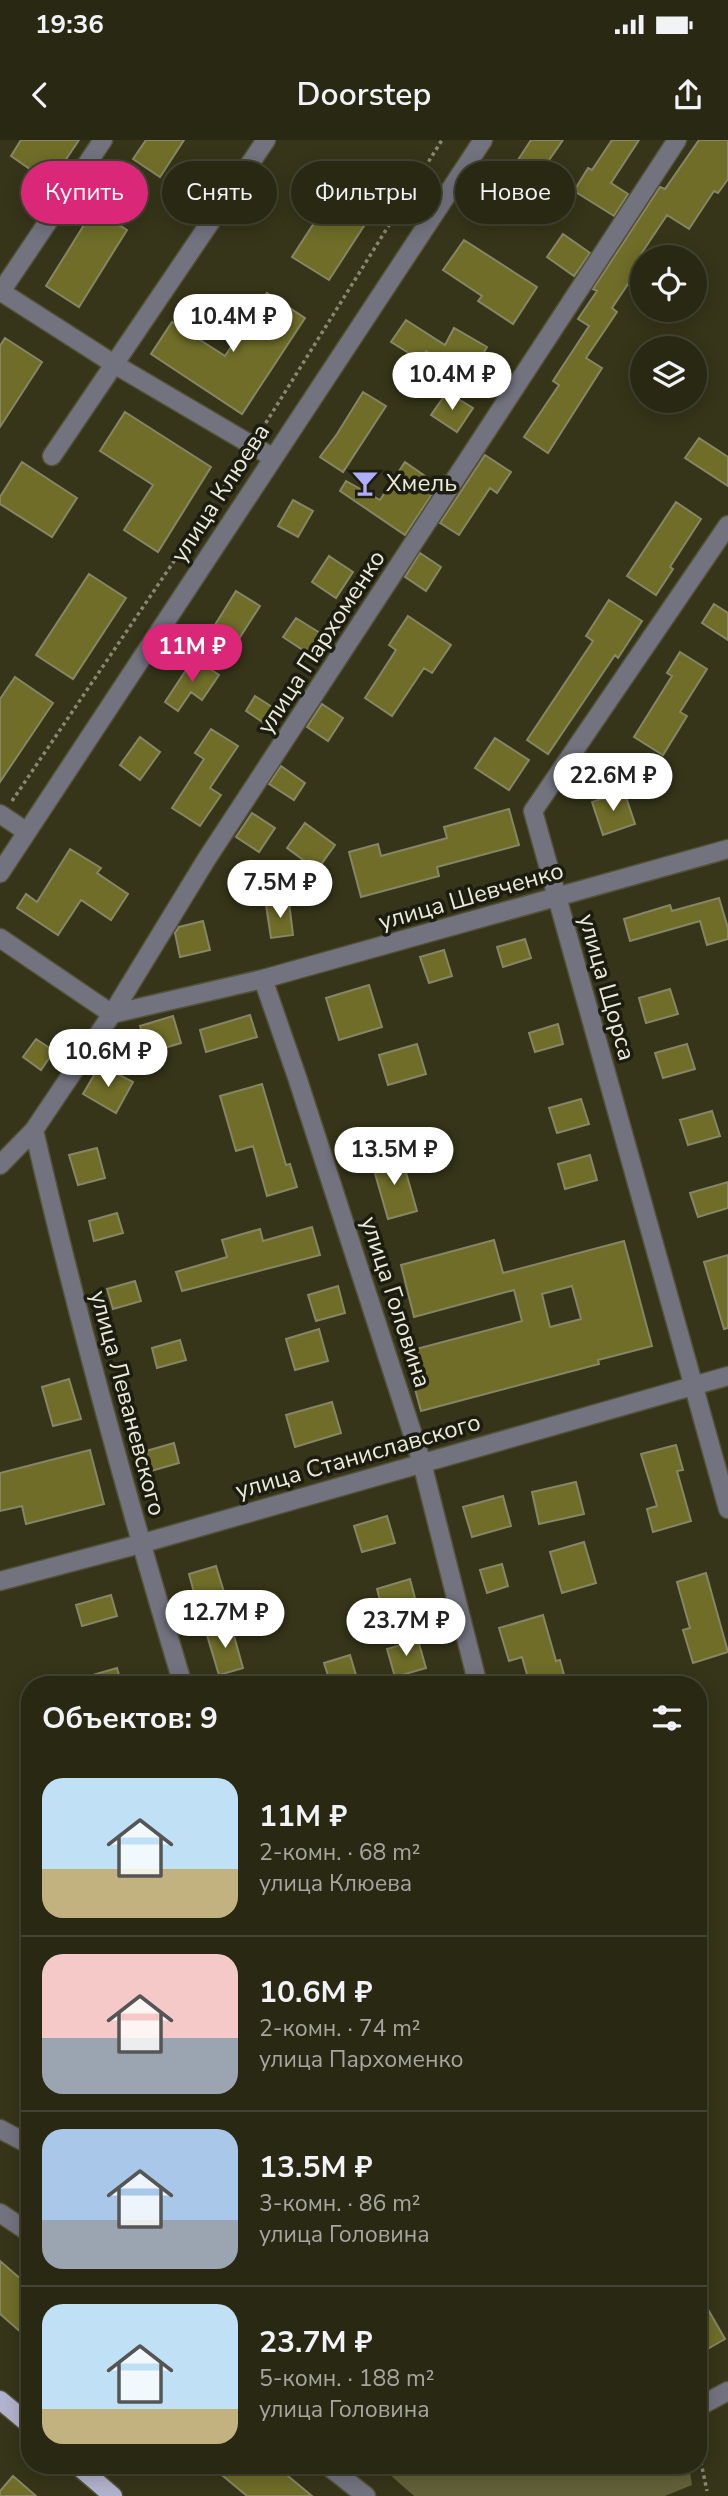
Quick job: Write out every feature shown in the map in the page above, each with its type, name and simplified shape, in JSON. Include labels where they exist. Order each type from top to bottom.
[{"type":"main road","points":[[0,2400],[21,2418]]},
{"type":"main road","points":[[87,2474],[113,2496]]},
{"type":"street","points":[[103,140],[0,292],[114,364],[272,457]]},
{"type":"street","points":[[52,456],[266,140]]},
{"type":"street","name":"улица Клюева","points":[[0,873],[483,140]]},
{"type":"street","name":"улица Пархоменко","points":[[0,1165],[34,1130],[112,1014],[206,860],[677,140]]},
{"type":"street","name":"улица Щорса","points":[[728,525],[533,811],[728,1509]]},
{"type":"street","points":[[1,815],[27,832]]},
{"type":"street","name":"улица Шевченко","points":[[112,1014],[263,979],[728,849]]},
{"type":"street","points":[[0,938],[112,1014]]},
{"type":"street","name":"улица Головина","points":[[263,979],[302,1090],[422,1462],[476,1676]]},
{"type":"street","name":"улица Леваневского","points":[[34,1130],[59,1237],[141,1544],[180,1676]]},
{"type":"street","name":"улица Станиславского","points":[[0,1581],[141,1544],[728,1376]]},
{"type":"street","points":[[0,2129],[21,2140]]},
{"type":"street","points":[[0,2213],[21,2227]]},
{"type":"street","points":[[707,2402],[728,2391]]},
{"type":"street","points":[[338,2474],[366,2496]]},
{"type":"path","points":[[1,815],[252,446],[442,140]]},
{"type":"path","points":[[703,2474],[707,2491]]},
{"type":"shaded area","points":[[389,2474],[690,2474],[692,2485],[665,2496],[414,2496]]},
{"type":"building","points":[[21,140],[79,140],[65,161],[21,163],[11,156]]},
{"type":"building","points":[[146,140],[184,140],[170,161],[162,161],[160,177],[148,169],[148,161],[133,159]]},
{"type":"building","points":[[531,140],[563,140],[548,161],[517,161]]},
{"type":"building","points":[[612,140],[639,140],[611,183],[628,194],[614,216],[575,192],[588,168],[592,170]]},
{"type":"building","points":[[699,140],[728,140],[728,179],[718,193],[714,191],[689,229],[667,215],[647,245],[630,245],[630,281],[612,308],[617,312],[586,358],[602,368],[548,453],[524,437],[559,385],[553,381],[589,326],[578,319],[597,291],[593,289],[660,187],[665,189]]},
{"type":"building","points":[[85,224],[118,224],[127,230],[79,307],[46,286]]},
{"type":"building","points":[[313,224],[365,224],[329,280],[292,257]]},
{"type":"building","points":[[563,234],[590,253],[574,276],[547,257]]},
{"type":"building","points":[[464,240],[537,287],[513,324],[478,301],[482,296],[443,270]]},
{"type":"building","points":[[267,293],[305,318],[242,414],[151,354],[172,322],[225,356]]},
{"type":"building","points":[[406,320],[445,345],[454,328],[487,347],[470,376],[426,351],[420,360],[391,342]]},
{"type":"building","points":[[5,338],[42,362],[0,427],[0,346]]},
{"type":"building","points":[[363,392],[386,406],[343,472],[320,457]]},
{"type":"building","points":[[447,392],[473,408],[457,432],[431,415]]},
{"type":"building","points":[[125,412],[211,467],[158,552],[124,530],[153,485],[100,451]]},
{"type":"building","points":[[699,438],[728,457],[728,486],[685,458]]},
{"type":"building","points":[[485,455],[511,472],[497,493],[490,488],[459,535],[440,523]]},
{"type":"building","points":[[22,462],[77,498],[52,537],[0,504],[0,497]]},
{"type":"building","points":[[405,462],[438,485],[405,535],[340,491],[346,481],[380,500]]},
{"type":"building","points":[[293,500],[313,511],[298,537],[278,526]]},
{"type":"building","points":[[676,502],[701,519],[670,567],[673,569],[656,595],[627,576]]},
{"type":"building","points":[[420,553],[441,567],[426,591],[405,577]]},
{"type":"building","points":[[329,556],[353,572],[336,598],[312,582]]},
{"type":"building","points":[[89,574],[126,598],[73,679],[36,655]]},
{"type":"building","points":[[236,591],[260,606],[233,648],[210,633]]},
{"type":"building","points":[[609,600],[642,621],[618,658],[615,655],[548,754],[527,740],[593,641],[586,636]]},
{"type":"building","points":[[714,604],[728,613],[728,640],[702,623]]},
{"type":"building","points":[[408,616],[451,645],[432,673],[424,668],[392,716],[365,698],[396,650],[389,645]]},
{"type":"building","points":[[296,618],[328,638],[315,658],[283,637]]},
{"type":"building","points":[[680,652],[707,669],[680,712],[687,716],[663,755],[634,737],[672,676],[667,673]]},
{"type":"building","points":[[194,658],[219,675],[202,700],[191,692],[178,711],[165,702]]},
{"type":"building","points":[[15,677],[53,703],[0,782],[0,699]]},
{"type":"building","points":[[255,696],[280,712],[270,727],[246,711]]},
{"type":"building","points":[[322,704],[343,718],[328,741],[307,727]]},
{"type":"building","points":[[211,729],[238,746],[210,788],[221,795],[200,826],[172,808],[204,759],[195,753]]},
{"type":"building","points":[[140,737],[160,752],[140,780],[120,765]]},
{"type":"building","points":[[495,738],[529,760],[509,790],[475,768]]},
{"type":"building","points":[[281,766],[305,783],[294,800],[269,784]]},
{"type":"building","points":[[624,791],[635,824],[603,835],[592,802]]},
{"type":"building","points":[[509,809],[519,845],[437,867],[439,876],[361,897],[349,852],[378,844],[381,856],[447,838],[444,827]]},
{"type":"building","points":[[252,813],[275,828],[259,852],[236,837]]},
{"type":"building","points":[[305,823],[335,845],[317,870],[287,848]]},
{"type":"building","points":[[70,849],[101,868],[97,873],[128,894],[111,920],[81,900],[58,935],[17,908],[26,894],[37,902]]},
{"type":"building","points":[[719,898],[728,928],[728,939],[707,945],[700,921],[630,941],[624,919],[670,905],[672,911]]},
{"type":"building","points":[[289,902],[293,935],[271,938],[266,905]]},
{"type":"building","points":[[203,921],[210,950],[180,957],[175,933],[179,927]]},
{"type":"building","points":[[525,939],[531,958],[503,967],[497,947]]},
{"type":"building","points":[[444,950],[452,976],[429,983],[420,957]]},
{"type":"building","points":[[369,985],[382,1027],[339,1040],[326,998]]},
{"type":"building","points":[[670,989],[678,1014],[646,1023],[639,998]]},
{"type":"building","points":[[250,1015],[257,1037],[206,1052],[200,1030]]},
{"type":"building","points":[[173,1016],[181,1043],[148,1053],[140,1026]]},
{"type":"building","points":[[558,1024],[563,1044],[535,1052],[529,1033]]},
{"type":"building","points":[[36,1039],[54,1051],[41,1070],[23,1057]]},
{"type":"building","points":[[417,1044],[426,1074],[388,1085],[379,1055]]},
{"type":"building","points":[[687,1044],[695,1069],[663,1078],[655,1053]]},
{"type":"building","points":[[100,1065],[133,1082],[116,1113],[83,1094]]},
{"type":"building","points":[[262,1084],[286,1165],[290,1164],[297,1187],[267,1196],[253,1146],[236,1151],[220,1096]]},
{"type":"building","points":[[581,1099],[589,1124],[557,1133],[549,1108]]},
{"type":"building","points":[[712,1111],[720,1136],[688,1145],[680,1120]]},
{"type":"building","points":[[97,1148],[105,1178],[78,1185],[69,1155]]},
{"type":"building","points":[[401,1155],[417,1211],[388,1219],[372,1163]]},
{"type":"building","points":[[590,1155],[597,1180],[565,1189],[558,1164]]},
{"type":"building","points":[[728,1182],[728,1208],[698,1217],[690,1193]]},
{"type":"building","points":[[117,1213],[123,1233],[94,1241],[89,1221]]},
{"type":"building","points":[[312,1227],[320,1255],[182,1291],[176,1272],[227,1257],[222,1240],[260,1229],[263,1241]]},
{"type":"building","points":[[494,1240],[503,1273],[624,1241],[652,1346],[598,1360],[599,1364],[421,1411],[405,1352],[522,1321],[514,1290],[414,1317],[401,1265]],"holes":[[[572,1286],[581,1319],[550,1327],[542,1294]]]},
{"type":"building","points":[[728,1255],[728,1328],[724,1329],[704,1262]]},
{"type":"building","points":[[135,1281],[141,1301],[113,1309],[107,1289]]},
{"type":"building","points":[[338,1286],[345,1313],[316,1321],[308,1295]]},
{"type":"building","points":[[319,1329],[328,1361],[295,1370],[286,1339]]},
{"type":"building","points":[[180,1340],[186,1360],[157,1368],[152,1348]]},
{"type":"building","points":[[69,1379],[81,1419],[53,1426],[42,1387]]},
{"type":"building","points":[[332,1402],[341,1433],[295,1447],[286,1415]]},
{"type":"building","points":[[174,1443],[179,1463],[151,1471],[146,1451]]},
{"type":"building","points":[[676,1445],[683,1470],[677,1471],[691,1521],[653,1532],[647,1509],[657,1506],[641,1454]]},
{"type":"building","points":[[90,1450],[104,1504],[26,1524],[22,1506],[0,1511],[0,1473]]},
{"type":"building","points":[[576,1482],[584,1514],[539,1524],[532,1492]]},
{"type":"building","points":[[503,1496],[511,1526],[472,1537],[463,1507]]},
{"type":"building","points":[[387,1516],[395,1543],[362,1552],[354,1526]]},
{"type":"building","points":[[584,1542],[596,1583],[562,1593],[550,1552]]},
{"type":"building","points":[[502,1564],[508,1586],[487,1593],[480,1570]]},
{"type":"building","points":[[216,1566],[224,1592],[196,1600],[189,1574]]},
{"type":"building","points":[[706,1573],[728,1652],[693,1663],[683,1630],[690,1628],[677,1582]]},
{"type":"building","points":[[410,1579],[415,1598],[382,1608],[377,1589]]},
{"type":"building","points":[[111,1595],[117,1616],[82,1626],[76,1605]]},
{"type":"building","points":[[543,1615],[556,1661],[560,1660],[564,1676],[527,1676],[522,1657],[509,1661],[499,1628]]},
{"type":"building","points":[[231,1625],[243,1668],[219,1675],[206,1632]]},
{"type":"building","points":[[418,1640],[426,1668],[395,1676],[387,1649]]},
{"type":"building","points":[[350,1655],[356,1676],[328,1676],[324,1663]]},
{"type":"building","points":[[117,1668],[119,1676],[89,1676]]},
{"type":"building","points":[[0,2261],[21,2279],[21,2332],[0,2314]]},
{"type":"building","points":[[707,2308],[725,2339],[707,2349]]},
{"type":"building","points":[[221,2474],[286,2474],[312,2496],[247,2496]]},
{"type":"building","points":[[13,2476],[36,2496],[0,2496],[0,2491]]},
{"type":"place","name":"Хмель","points":[[365,483]]}]
